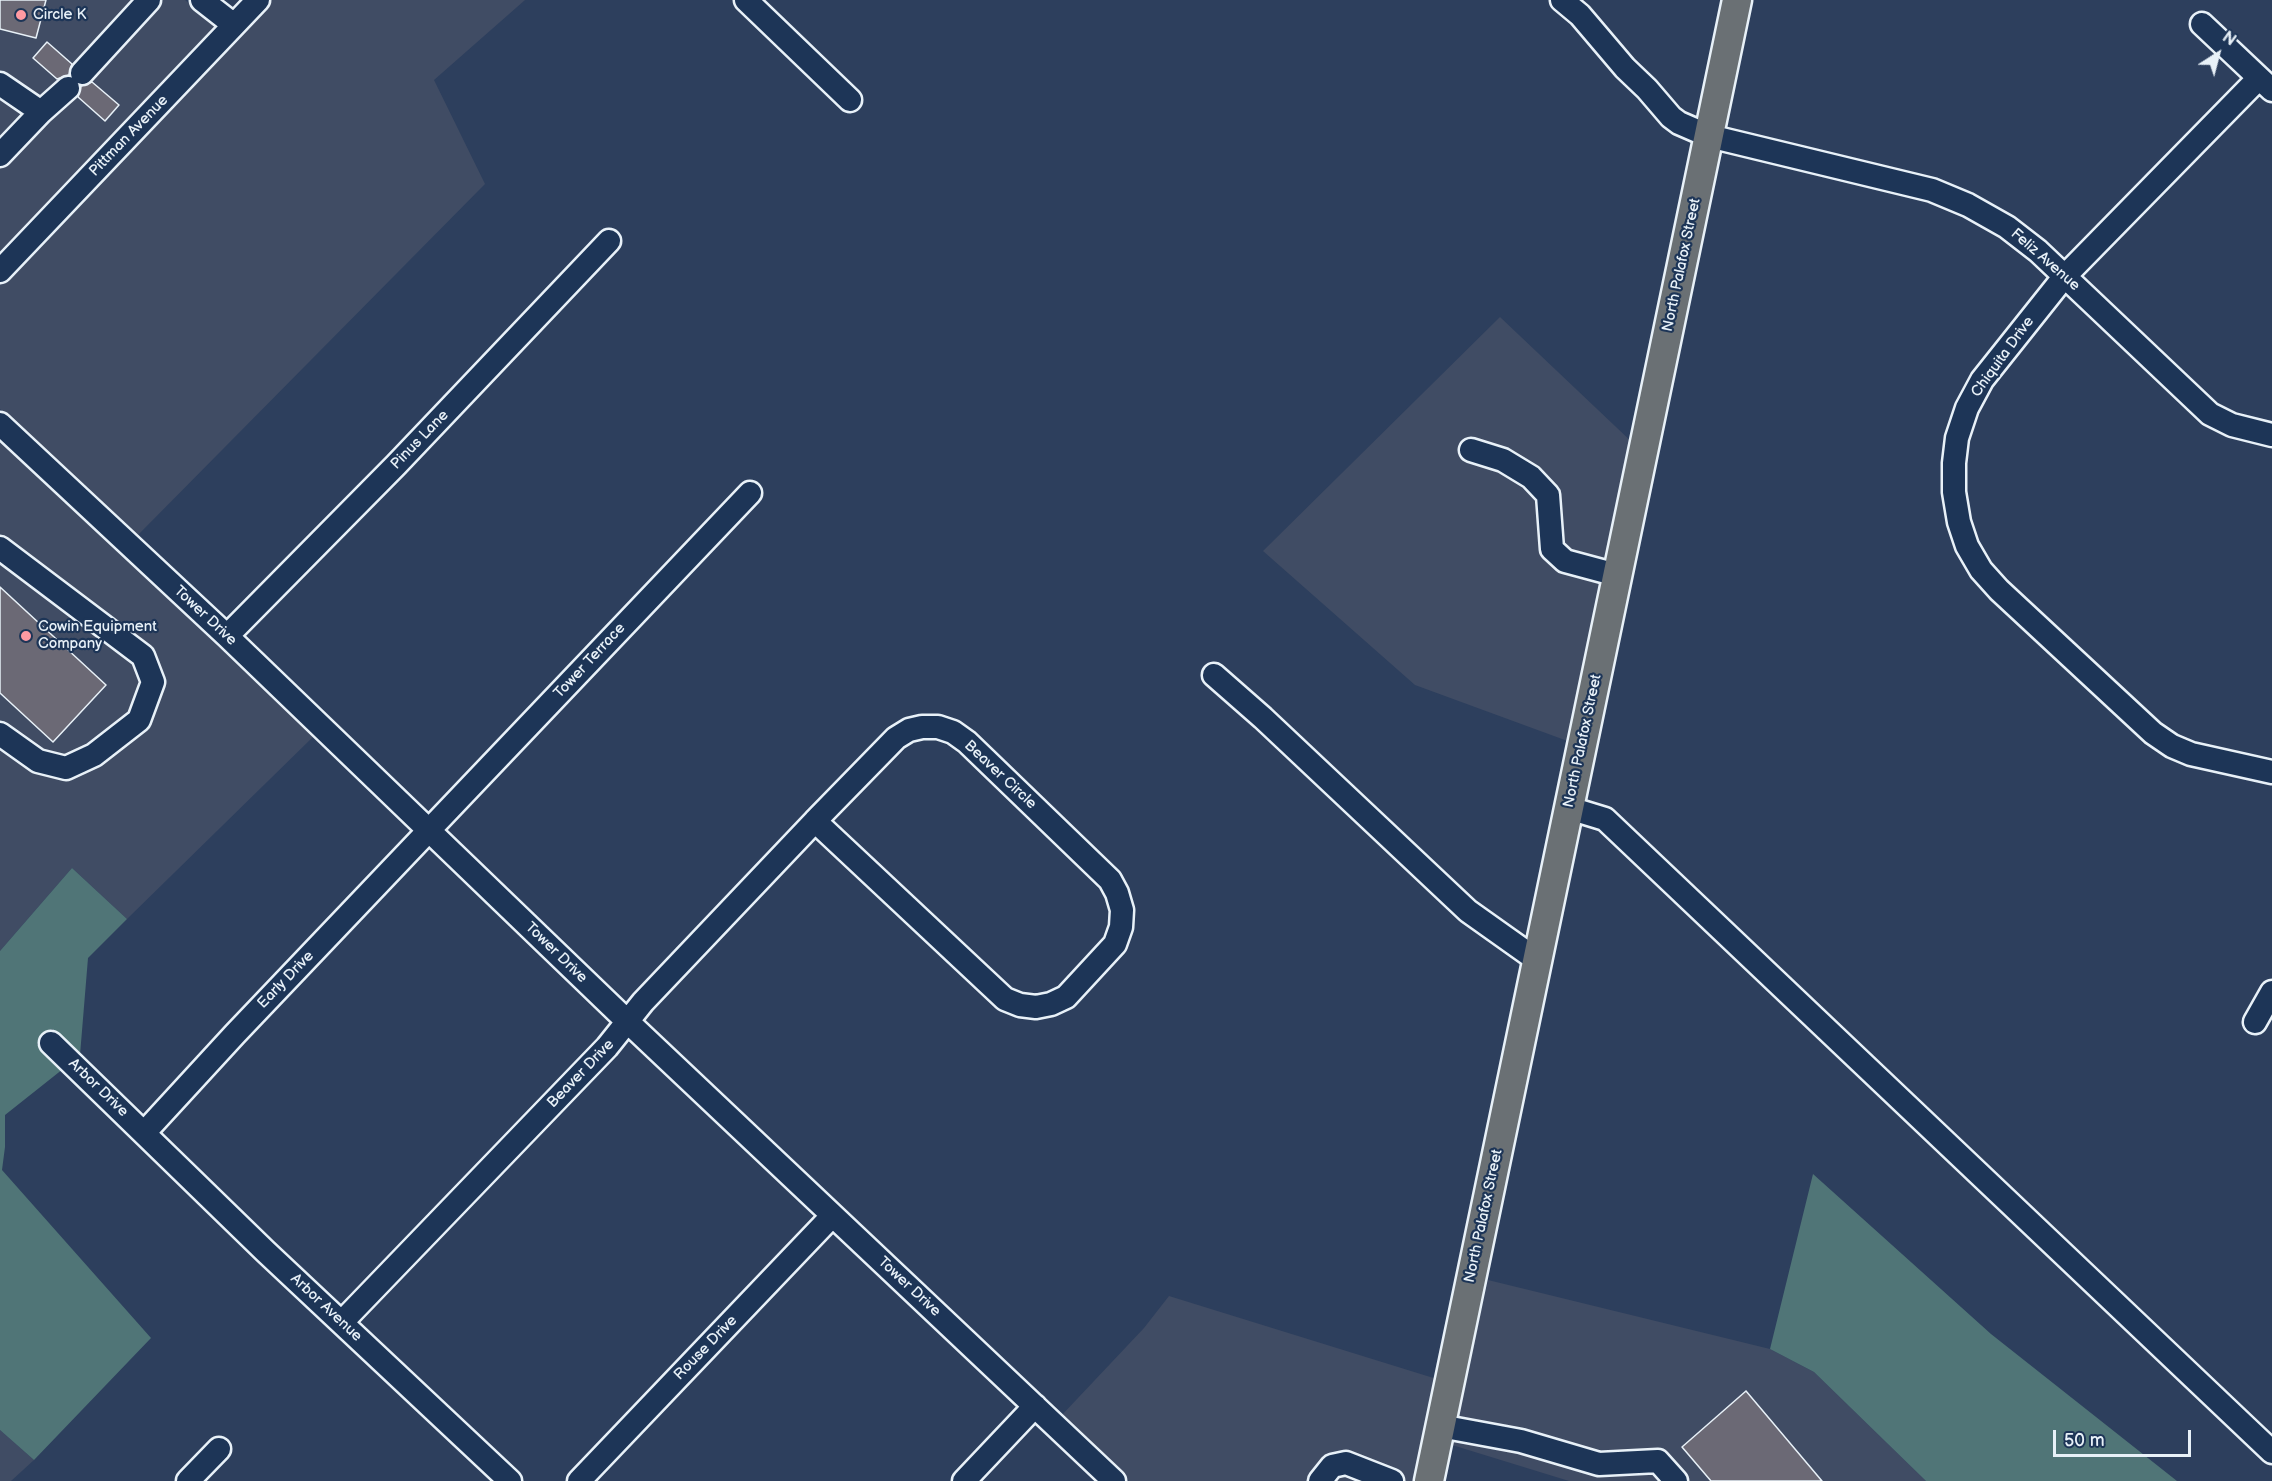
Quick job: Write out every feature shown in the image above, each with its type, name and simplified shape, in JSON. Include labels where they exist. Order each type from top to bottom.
[{"type":"main road","name":"North Palafox Street","points":[[1429,1481],[1737,0]]},
{"type":"street","points":[[202,0],[234,25]]},
{"type":"street","name":"Pittman Avenue","points":[[0,271],[258,0]]},
{"type":"street","points":[[746,0],[850,100]]},
{"type":"street","name":"Feliz Avenue","points":[[1562,0],[1580,15],[1625,68],[1679,123],[1709,136],[1932,190],[1968,205],[2007,227],[2038,251],[2210,414],[2232,425],[2272,435]]},
{"type":"street","points":[[0,155],[75,80],[136,4]]},
{"type":"street","points":[[2202,24],[2265,84]]},
{"type":"street","points":[[0,84],[41,112]]},
{"type":"street","name":"Chiquita Drive","points":[[2265,84],[2064,277],[1995,363],[1967,408],[1957,438],[1954,492],[1959,522],[1967,546],[1981,570],[1999,590],[2153,733],[2172,746],[2191,754],[2272,772]]},
{"type":"street","name":"Pinus Lane","points":[[227,636],[451,408],[609,241]]},
{"type":"street","name":"Tower Drive","points":[[0,423],[227,636],[832,1216],[1114,1481]]},
{"type":"street","points":[[1471,450],[1503,460],[1531,477],[1548,495],[1552,549],[1565,561],[1617,575]]},
{"type":"street","name":"Tower Terrace","points":[[429,830],[750,493]]},
{"type":"street","points":[[0,548],[143,656],[153,682],[139,720],[94,755],[66,768],[38,761],[0,734]]},
{"type":"street","points":[[1214,675],[1263,718],[1468,911],[1537,960]]},
{"type":"street","name":"Beaver Circle","points":[[922,727],[938,727],[953,732],[967,742],[1110,880],[1118,893],[1122,910],[1121,927],[1115,944],[1066,997],[1044,1006],[1020,1005],[1005,999],[815,821],[896,738],[909,730],[922,727]]},
{"type":"street","points":[[1569,808],[1605,819],[2272,1452]]},
{"type":"street","name":"Beaver Drive","points":[[342,1322],[608,1047],[643,1002],[815,821]]},
{"type":"street","name":"Early Drive","points":[[144,1133],[429,830]]},
{"type":"street","points":[[2255,1022],[2272,992]]},
{"type":"street","name":"Arbor Drive","points":[[51,1043],[144,1133]]},
{"type":"street","name":"Arbor Avenue","points":[[144,1133],[265,1251],[510,1481]]},
{"type":"street","name":"Rouse Drive","points":[[579,1481],[832,1216]]},
{"type":"street","points":[[964,1481],[1035,1406]]},
{"type":"street","points":[[1440,1426],[1521,1441],[1599,1464],[1658,1461],[1676,1481]]},
{"type":"street","points":[[188,1481],[219,1449]]},
{"type":"street","points":[[1320,1481],[1332,1466],[1346,1463],[1392,1481]]},
{"type":"street","points":[[1599,1464],[1614,1481]]},
{"type":"shaded area","points":[[0,0],[185,0],[219,27],[0,258]]},
{"type":"shaded area","points":[[271,0],[525,0],[434,80],[485,184],[136,537],[0,409],[0,284]]},
{"type":"shaded area","points":[[1500,317],[1635,445],[1573,743],[1415,685],[1263,551]]},
{"type":"shaded area","points":[[0,439],[314,736],[127,919],[72,868],[0,951]]},
{"type":"shaded area","points":[[1488,1280],[1770,1349],[1814,1372],[1926,1481],[1569,1481],[1452,1445],[1442,1481],[1459,1386],[1464,1387]]},
{"type":"shaded area","points":[[1169,1296],[1440,1380],[1419,1481],[1129,1481],[1061,1416],[1144,1328]]},
{"type":"shaded area","points":[[0,1430],[34,1460],[11,1481],[0,1481]]},
{"type":"green space","points":[[72,868],[127,919],[88,958],[80,1055],[52,1029],[37,1044],[63,1069],[5,1115],[2,1170],[151,1338],[34,1460],[0,1430],[0,951]]},
{"type":"green space","points":[[1813,1174],[1991,1334],[2177,1481],[1926,1481],[1814,1372],[1770,1349]]},
{"type":"building","name":"Circle K","points":[[0,0],[46,0],[36,38],[0,29]]},
{"type":"building","points":[[47,42],[72,64],[69,75],[57,79],[33,58]]},
{"type":"building","points":[[92,82],[119,105],[105,121],[78,97],[81,86]]},
{"type":"building","name":"Cowin Equipment Company","points":[[0,587],[106,685],[53,742],[0,693]]},
{"type":"building","points":[[1746,1391],[1822,1481],[1711,1481],[1682,1447]]},
{"type":"place","name":"Circle K","points":[[21,15]]},
{"type":"place","name":"Cowin Equipment Company","points":[[26,636]]}]
